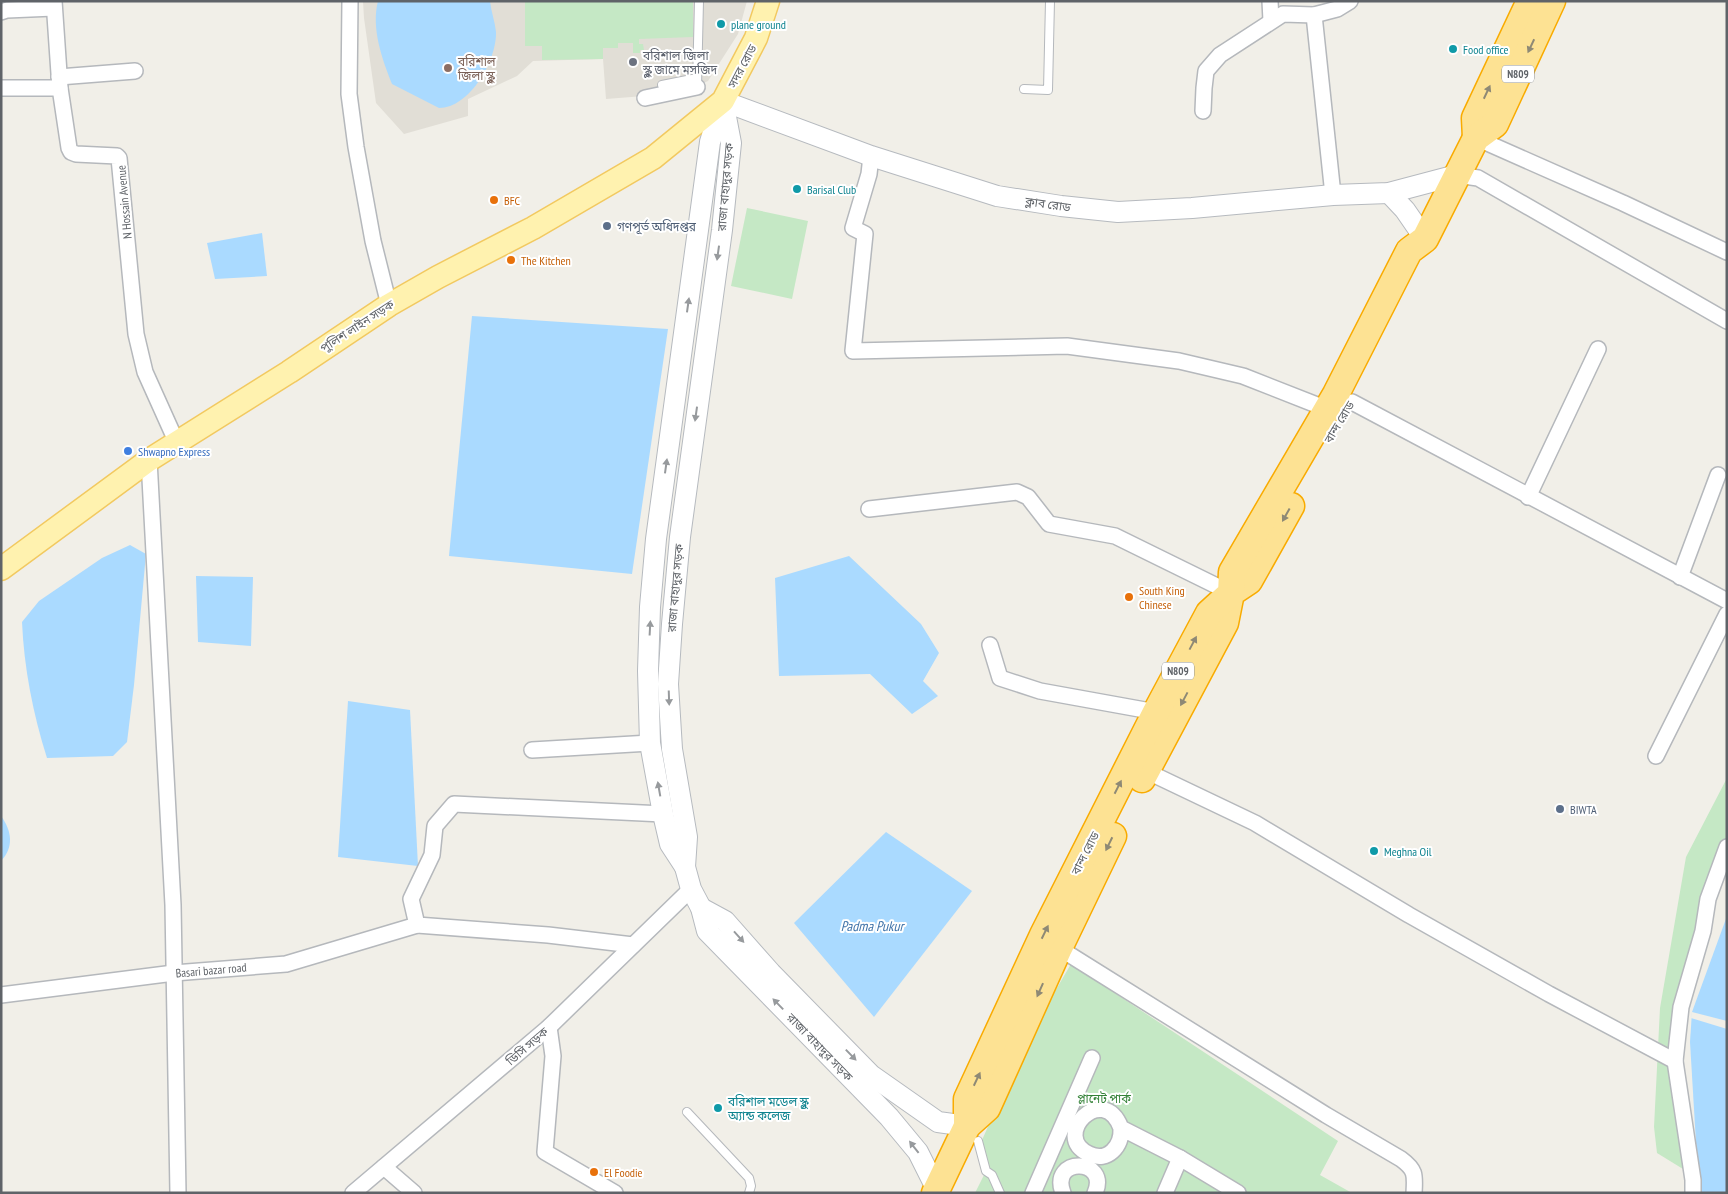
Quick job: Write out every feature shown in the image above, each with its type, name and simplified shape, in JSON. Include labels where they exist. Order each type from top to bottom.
[{"type":"highway","name":"বান্দ রোড","points":[[1476,138],[1475,118],[1530,1]]},
{"type":"highway","name":"বান্দ রোড","points":[[936,1192],[987,1108],[1059,948],[1146,771],[1225,623],[1231,593],[1232,572],[1327,409],[1408,252],[1424,239],[1476,138],[1495,124],[1552,1]]},
{"type":"highway","name":"বান্দ রোড","points":[[972,1134],[967,1099],[1043,935],[1156,712],[1209,613],[1231,593],[1249,582],[1320,454],[1352,402],[1424,258],[1424,239]]},
{"type":"main road","name":"সদর রোড","points":[[723,101],[756,38],[768,1]]},
{"type":"main road","name":"পুলিশ লাইন সড়ক","points":[[1,569],[176,442],[289,372],[389,305],[532,228],[652,158],[723,101]]},
{"type":"main road","name":"ক্লাব রোড","points":[[723,101],[872,156],[996,196],[1118,212],[1192,208],[1333,195],[1388,193],[1457,175]]},
{"type":"main road","name":"রাজা বাহাদুর সড়ক","points":[[686,867],[670,844],[650,743],[648,671],[650,607],[656,538],[710,142],[723,101]]},
{"type":"main road","name":"রাজা বাহাদুর সড়ক","points":[[723,101],[731,144],[722,230],[680,537],[668,684],[672,749],[687,837],[686,867],[691,889],[701,908],[706,932],[889,1117],[918,1152],[936,1192]]},
{"type":"main road","points":[[1388,193],[1405,210],[1424,239]]},
{"type":"main road","name":"রাজা বাহাদুর সড়ক","points":[[701,908],[725,921],[771,973],[871,1075],[938,1122],[972,1134]]},
{"type":"street","points":[[350,1],[350,103],[373,241],[389,305]]},
{"type":"street","points":[[1270,1],[1271,21]]},
{"type":"street","points":[[1203,111],[1206,71],[1220,55],[1283,14],[1314,16],[1337,10],[1350,1]]},
{"type":"street","points":[[1,12],[54,5]]},
{"type":"street","name":"N Hossain Avenue","points":[[54,5],[59,82],[71,152],[117,156],[120,158],[136,334],[145,372],[176,442]]},
{"type":"street","points":[[1314,16],[1333,195]]},
{"type":"street","points":[[1,88],[135,71]]},
{"type":"street","points":[[645,98],[698,86]]},
{"type":"street","points":[[1476,138],[1623,203],[1727,252]]},
{"type":"street","points":[[872,156],[854,228],[865,234],[854,351],[1067,346],[1179,361],[1243,376],[1327,409]]},
{"type":"street","points":[[1457,175],[1478,178],[1727,321]]},
{"type":"street","points":[[1528,497],[1598,349]]},
{"type":"street","points":[[1352,402],[1727,601]]},
{"type":"street","points":[[149,460],[173,905],[178,1193]]},
{"type":"street","points":[[1680,577],[1718,475]]},
{"type":"street","points":[[869,509],[1017,492],[1028,497],[1049,524],[1115,536],[1231,593]]},
{"type":"street","points":[[1656,756],[1727,614]]},
{"type":"street","points":[[990,645],[1000,678],[1040,691],[1156,712]]},
{"type":"street","points":[[532,750],[650,743]]},
{"type":"street","points":[[1146,771],[1254,823],[1549,994],[1675,1061]]},
{"type":"street","points":[[634,945],[548,935],[417,925],[411,899],[432,855],[435,826],[454,804],[663,814]]},
{"type":"street","points":[[1693,1193],[1693,1180],[1675,1061],[1680,1008],[1703,931],[1708,899],[1727,847]]},
{"type":"street","name":"ডিসি সড়ক","points":[[353,1193],[549,1027],[691,889]]},
{"type":"street","name":"Basari bazar road","points":[[1,995],[174,973],[286,964],[417,925]]},
{"type":"street","points":[[1059,948],[1326,1116],[1402,1159],[1410,1166],[1415,1176],[1414,1193]]},
{"type":"street","points":[[549,1027],[552,1056],[545,1152],[615,1193]]},
{"type":"street","points":[[1033,1193],[1092,1058]]},
{"type":"street","points":[[1100,1110],[1114,1115],[1119,1121],[1121,1128],[1120,1143],[1109,1154],[1102,1156],[1094,1156],[1087,1153],[1077,1142],[1075,1134],[1076,1126],[1085,1114],[1100,1110]]},
{"type":"street","points":[[1121,1128],[1180,1158],[1238,1193]]},
{"type":"street","points":[[1094,1173],[1102,1156]]},
{"type":"street","points":[[1165,1193],[1180,1158]]},
{"type":"street","points":[[1063,1193],[1060,1186],[1062,1176],[1068,1169],[1085,1166],[1094,1173],[1098,1184],[1095,1193]]},
{"type":"street","points":[[384,1167],[414,1193]]},
{"type":"street","points":[[1043,1167],[1062,1176]]},
{"type":"lane","points":[[662,86],[698,86],[699,1]]},
{"type":"lane","points":[[1024,89],[1048,90],[1050,1]]},
{"type":"lane","points":[[687,1112],[749,1178],[752,1186],[749,1193]]},
{"type":"lane","points":[[972,1134],[986,1171],[992,1175],[1000,1193]]},
{"type":"shaded area","name":"বরিশাল জিলা স্কুল","points":[[363,1],[747,1],[738,34],[708,81],[697,86],[644,96],[606,99],[603,59],[533,61],[517,76],[468,99],[468,116],[404,134],[376,103]]},
{"type":"green space","points":[[525,1],[693,1],[693,37],[639,39],[639,44],[643,44],[644,50],[640,50],[640,53],[633,53],[633,43],[618,43],[618,48],[603,48],[603,59],[542,60],[542,46],[525,46]]},
{"type":"green space","points":[[747,208],[808,221],[792,299],[731,286]]},
{"type":"green space","points":[[1727,778],[1727,840],[1678,1000],[1674,1085],[1683,1169],[1657,1153],[1654,1127],[1660,1008],[1686,857]]},
{"type":"green space","name":"প্লানেট পার্ক","points":[[1071,964],[1338,1141],[1320,1175],[1352,1193],[975,1193],[986,1171],[982,1140],[1043,1004],[1054,993]]},
{"type":"water","points":[[378,1],[490,1],[496,32],[495,43],[487,68],[471,91],[461,100],[450,106],[439,108],[392,84],[381,54],[377,33],[376,11]]},
{"type":"water","points":[[262,233],[267,276],[215,279],[207,243]]},
{"type":"water","points":[[472,316],[668,329],[632,574],[449,556]]},
{"type":"water","points":[[130,545],[146,554],[127,742],[113,756],[47,758],[37,725],[30,691],[22,622],[39,601],[102,558]]},
{"type":"water","points":[[849,556],[921,624],[939,653],[923,681],[938,696],[912,714],[870,674],[779,676],[775,578]]},
{"type":"water","points":[[196,576],[253,577],[251,646],[198,642]]},
{"type":"water","points":[[348,701],[410,710],[418,866],[338,857]]},
{"type":"water","points":[[1,816],[9,833],[10,845],[1,861]]},
{"type":"water","name":"Padma Pukur","points":[[886,832],[972,891],[874,1017],[794,923]]},
{"type":"water","points":[[1727,916],[1727,1193],[1699,1193],[1690,1042],[1692,1012]]},
{"type":"pier","points":[[1692,1012],[1727,1021],[1727,1029],[1691,1018]]},
{"type":"place","name":"plane ground","points":[[721,24]]},
{"type":"place","name":"Food office","points":[[1453,49]]},
{"type":"place","name":"বরিশাল জিলা স্কুল জামে মসজিদ","points":[[633,62]]},
{"type":"place","name":"বরিশাল জিলা স্কুল","points":[[448,68]]},
{"type":"place","name":"Barisal Club","points":[[797,189]]},
{"type":"place","name":"BFC","points":[[494,200]]},
{"type":"place","name":"গণপূর্ত অধিদপ্তর","points":[[607,226]]},
{"type":"place","name":"The Kitchen","points":[[511,260]]},
{"type":"place","name":"Shwapno Express","points":[[128,451]]},
{"type":"place","name":"South King Chinese","points":[[1129,597]]},
{"type":"place","name":"BIWTA","points":[[1560,809]]},
{"type":"place","name":"Meghna Oil","points":[[1374,851]]},
{"type":"place","name":"বরিশাল মডেল স্কুল অ্যান্ড কলেজ","points":[[718,1108]]},
{"type":"place","name":"El Foodie","points":[[594,1172]]}]
